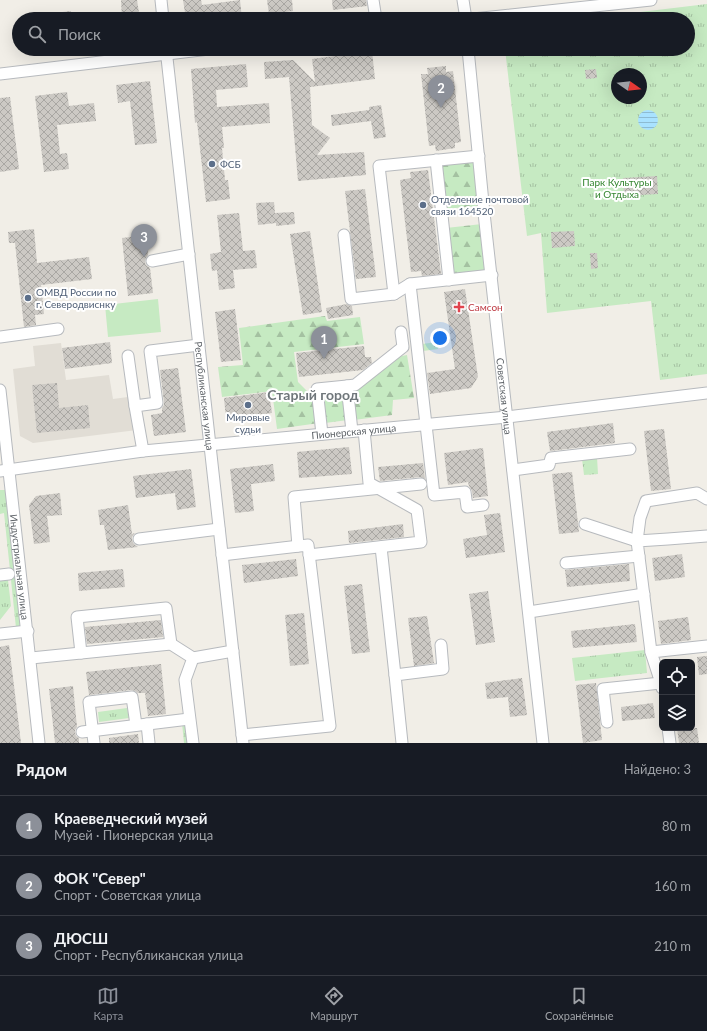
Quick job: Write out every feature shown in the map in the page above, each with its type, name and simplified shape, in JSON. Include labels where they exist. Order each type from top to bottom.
[{"type":"street","points":[[161,0],[162,12]]},
{"type":"street","points":[[373,0],[375,12]]},
{"type":"street","points":[[463,0],[465,12]]},
{"type":"street","points":[[539,12],[651,0]]},
{"type":"street","points":[[0,74],[130,56]]},
{"type":"street","name":"Республиканская улица","points":[[167,56],[243,739]]},
{"type":"street","name":"Советская улица","points":[[469,56],[484,213],[543,743]]},
{"type":"street","points":[[394,294],[379,166],[478,156]]},
{"type":"street","points":[[436,160],[449,280]]},
{"type":"street","points":[[344,235],[351,299],[394,294],[410,284],[492,275]]},
{"type":"street","points":[[152,261],[189,254]]},
{"type":"street","points":[[410,284],[434,495],[465,492],[467,507],[483,505]]},
{"type":"street","points":[[0,337],[58,329]]},
{"type":"street","points":[[322,434],[317,390],[355,385],[403,347],[401,332]]},
{"type":"street","points":[[135,406],[157,403],[150,351],[199,345]]},
{"type":"street","points":[[128,356],[143,451]]},
{"type":"street","points":[[347,386],[352,431]]},
{"type":"street","name":"Индустриальная улица","points":[[0,390],[5,470],[28,631],[39,743]]},
{"type":"street","name":"Пионерская улица","points":[[5,470],[143,451],[507,417],[707,393]]},
{"type":"street","points":[[364,430],[372,487]]},
{"type":"street","points":[[513,470],[549,465],[551,458],[630,449]]},
{"type":"street","points":[[298,546],[294,497],[372,487],[421,484]]},
{"type":"street","points":[[309,555],[421,542],[417,510],[372,487]]},
{"type":"street","points":[[659,676],[651,652],[637,541],[640,518],[646,501],[697,493],[707,499]]},
{"type":"street","points":[[585,524],[637,541],[707,536]]},
{"type":"street","points":[[139,539],[219,529]]},
{"type":"street","points":[[222,555],[308,545],[330,726],[243,739]]},
{"type":"street","points":[[382,547],[402,743]]},
{"type":"street","points":[[566,563],[639,556]]},
{"type":"street","points":[[529,612],[644,594]]},
{"type":"street","points":[[81,653],[77,617],[151,609],[166,608],[171,644]]},
{"type":"street","points":[[0,634],[28,631]]},
{"type":"street","points":[[31,658],[171,644],[193,658],[233,651]]},
{"type":"street","points":[[395,675],[443,669],[441,645]]},
{"type":"street","points":[[651,652],[707,646]]},
{"type":"street","points":[[193,658],[185,680],[193,743]]},
{"type":"street","points":[[607,722],[603,689],[659,685]]},
{"type":"street","points":[[94,743],[87,731],[90,702],[132,697],[141,725],[149,743]]},
{"type":"street","points":[[87,731],[190,719]]},
{"type":"street","points":[[668,731],[670,743]]},
{"type":"shaded area","points":[[61,343],[66,380],[109,375],[113,399],[128,397],[133,401],[137,430],[33,443],[20,436],[13,369],[35,366],[33,346]]},
{"type":"green space","name":"Парк Культуры и Отдыха","points":[[707,4],[707,374],[660,380],[651,301],[547,313],[541,233],[527,236],[506,56],[695,56],[695,12],[640,12]]},
{"type":"green space","points":[[475,161],[479,206],[444,209],[440,164]]},
{"type":"green space","points":[[482,224],[486,272],[451,276],[446,228]]},
{"type":"green space","points":[[158,299],[161,332],[108,337],[105,305]]},
{"type":"green space","points":[[325,316],[327,321],[360,317],[364,344],[294,352],[298,382],[316,400],[319,423],[277,429],[272,391],[222,397],[218,367],[243,365],[239,328]]},
{"type":"green space","points":[[437,342],[438,349],[423,351],[422,344]]},
{"type":"green space","points":[[407,355],[414,398],[393,400],[392,415],[354,420],[351,396],[359,387],[397,357]]},
{"type":"green space","points":[[345,396],[348,420],[325,423],[323,398]]},
{"type":"green space","points":[[597,457],[598,474],[584,475],[582,459]]},
{"type":"green space","points":[[0,490],[7,490],[22,627],[16,628],[4,513],[0,514]]},
{"type":"green space","points":[[8,580],[11,606],[0,620],[0,581]]},
{"type":"green space","points":[[645,650],[647,673],[575,681],[572,658]]},
{"type":"green space","points":[[127,708],[129,718],[99,722],[98,712]]},
{"type":"green space","points":[[188,722],[190,743],[184,743],[182,723]]},
{"type":"water","points":[[648,110],[655,113],[658,120],[655,127],[648,130],[641,127],[638,120],[641,113]]},
{"type":"building","points":[[121,0],[137,0],[139,12],[122,12]]},
{"type":"building","points":[[183,0],[201,0],[202,5],[240,0],[241,12],[185,12]]},
{"type":"building","points":[[267,0],[292,0],[293,11],[269,12]]},
{"type":"building","points":[[332,0],[366,0],[367,6],[333,10]]},
{"type":"building","points":[[334,56],[373,56],[375,79],[310,87],[312,125],[330,138],[317,155],[364,152],[366,175],[298,181],[289,77],[265,79],[264,62],[293,60],[315,82],[312,59]]},
{"type":"building","points":[[246,64],[248,87],[216,90],[217,107],[269,103],[270,123],[222,127],[225,180],[228,180],[230,199],[206,202],[197,122],[195,123],[191,69]]},
{"type":"building","points":[[446,66],[446,72],[453,71],[461,142],[455,143],[455,148],[436,151],[435,145],[429,146],[421,74],[428,74],[427,68]]},
{"type":"building","points":[[596,69],[597,78],[586,79],[585,70]]},
{"type":"building","points":[[150,81],[157,143],[135,145],[130,101],[118,103],[116,85]]},
{"type":"building","points":[[67,92],[69,106],[94,103],[96,121],[57,125],[60,154],[67,153],[69,169],[44,172],[35,96]]},
{"type":"building","points":[[10,97],[19,169],[0,172],[0,98]]},
{"type":"building","points":[[381,105],[386,137],[374,139],[371,121],[332,126],[331,115],[369,110],[369,107]]},
{"type":"building","points":[[428,170],[441,274],[422,276],[421,271],[411,272],[400,180],[411,178],[410,172]]},
{"type":"building","points":[[657,176],[658,194],[624,196],[623,178]]},
{"type":"building","points":[[365,189],[376,277],[356,279],[345,191]]},
{"type":"building","points":[[274,202],[275,213],[294,212],[295,224],[276,226],[276,223],[258,225],[256,203]]},
{"type":"building","points":[[239,213],[243,251],[255,250],[257,268],[233,270],[235,288],[219,290],[217,270],[212,271],[210,254],[221,252],[217,215]]},
{"type":"building","points":[[34,229],[37,263],[89,257],[92,279],[41,285],[44,314],[35,315],[36,325],[24,327],[15,243],[9,243],[8,232]]},
{"type":"building","points":[[310,231],[322,312],[303,315],[290,234]]},
{"type":"building","points":[[574,231],[575,246],[552,248],[551,232]]},
{"type":"building","points":[[146,235],[148,255],[145,262],[150,268],[153,293],[128,296],[122,238]]},
{"type":"building","points":[[590,253],[597,253],[598,268],[591,269]]},
{"type":"building","points":[[465,289],[478,377],[471,388],[430,394],[427,373],[455,369],[444,292]]},
{"type":"building","points":[[347,304],[352,306],[353,315],[328,319],[326,308]]},
{"type":"building","points":[[235,309],[241,360],[221,362],[215,312]]},
{"type":"building","points":[[110,342],[112,363],[65,369],[62,348]]},
{"type":"building","points":[[364,346],[365,357],[371,357],[372,363],[363,370],[299,377],[296,353]]},
{"type":"building","points":[[178,368],[186,432],[154,436],[151,415],[162,413],[162,408],[164,405],[160,370]]},
{"type":"building","points":[[57,383],[59,408],[88,405],[90,428],[37,433],[32,385]]},
{"type":"building","name":"Мировые судьи","points":[[269,392],[272,413],[226,419],[224,398]]},
{"type":"building","points":[[613,423],[615,443],[550,451],[547,432]]},
{"type":"building","points":[[664,429],[671,489],[651,491],[644,431]]},
{"type":"building","points":[[349,447],[352,474],[299,478],[297,452]]},
{"type":"building","points":[[483,448],[488,496],[473,498],[468,482],[448,485],[444,453]]},
{"type":"building","points":[[423,463],[425,479],[420,477],[380,481],[378,467]]},
{"type":"building","points":[[273,464],[275,481],[251,484],[254,511],[235,513],[230,469]]},
{"type":"building","points":[[191,469],[196,507],[177,510],[175,493],[136,498],[133,476]]},
{"type":"building","points":[[572,472],[579,532],[559,534],[552,474]]},
{"type":"building","points":[[60,493],[62,515],[47,516],[50,542],[34,544],[29,505],[36,496]]},
{"type":"building","points":[[128,505],[132,534],[135,533],[132,540],[138,547],[108,550],[104,525],[100,525],[98,510]]},
{"type":"building","points":[[500,513],[505,552],[466,558],[463,539],[487,535],[484,515]]},
{"type":"building","points":[[403,524],[404,537],[349,543],[348,531]]},
{"type":"building","points":[[682,554],[685,577],[655,581],[652,558]]},
{"type":"building","points":[[296,559],[298,576],[244,583],[242,565]]},
{"type":"building","points":[[629,564],[630,581],[567,587],[565,570]]},
{"type":"building","points":[[123,569],[125,587],[79,591],[78,573]]},
{"type":"building","points":[[362,584],[370,652],[352,654],[344,586]]},
{"type":"building","points":[[488,591],[495,642],[476,645],[469,594]]},
{"type":"building","points":[[304,613],[309,664],[290,666],[285,615]]},
{"type":"building","points":[[427,616],[434,663],[414,666],[408,618]]},
{"type":"building","points":[[688,617],[691,640],[661,644],[658,621]]},
{"type":"building","points":[[161,620],[163,637],[87,644],[85,627]]},
{"type":"building","points":[[635,624],[637,642],[573,648],[571,631]]},
{"type":"building","points":[[9,645],[21,743],[0,743],[0,647]]},
{"type":"building","points":[[707,656],[707,674],[699,675],[697,657]]},
{"type":"building","points":[[161,664],[166,714],[148,716],[145,693],[138,693],[131,690],[89,695],[86,672]]},
{"type":"building","points":[[522,678],[527,715],[510,717],[508,697],[487,699],[485,683]]},
{"type":"building","points":[[596,683],[602,740],[583,743],[576,685]]},
{"type":"building","points":[[73,686],[77,727],[75,732],[76,736],[79,738],[79,743],[55,743],[49,689]]},
{"type":"building","points":[[653,703],[655,718],[622,721],[621,707]]},
{"type":"building","points":[[695,728],[697,728],[699,743],[679,743],[677,731],[695,731]]},
{"type":"building","points":[[138,734],[139,743],[109,743],[109,738]]},
{"type":"place","name":"ФОК \"Север\"","points":[[441,108]]},
{"type":"place","name":"ФСБ","points":[[212,164]]},
{"type":"place","name":"Отделение почтовой связи 164520","points":[[423,205]]},
{"type":"place","name":"ДЮСШ","points":[[144,257]]},
{"type":"place","name":"ОМВД России по г. Северодвиснку","points":[[28,298]]},
{"type":"place","name":"Самсон","points":[[459,307]]},
{"type":"place","name":"Краеведческий музей","points":[[324,359]]},
{"type":"place","name":"Мировые судьи","points":[[248,405]]},
{"type":"district","name":"Старый город","points":[[313,395]]}]
